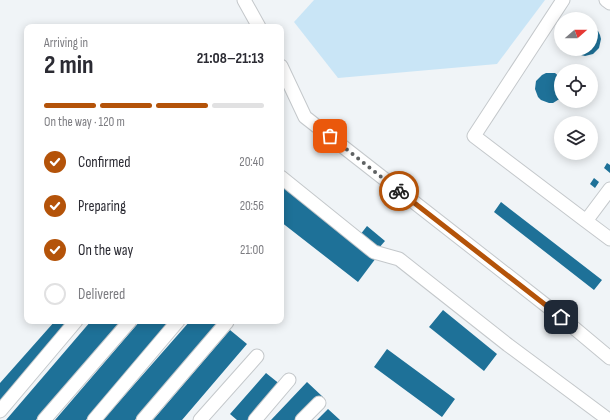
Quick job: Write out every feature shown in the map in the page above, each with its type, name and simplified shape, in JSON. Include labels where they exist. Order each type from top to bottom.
[{"type":"lane","points":[[244,0],[257,24]]},
{"type":"lane","points":[[563,0],[474,136],[610,239]]},
{"type":"lane","points":[[606,0],[610,3]]},
{"type":"lane","points":[[284,72],[306,117],[561,317],[610,358]]},
{"type":"lane","points":[[284,179],[374,252],[399,259],[508,345],[609,420]]},
{"type":"lane","points":[[586,221],[610,189]]},
{"type":"lane","points":[[0,411],[73,324]]},
{"type":"lane","points":[[44,420],[127,324]]},
{"type":"lane","points":[[94,420],[175,324]]},
{"type":"lane","points":[[143,420],[225,324]]},
{"type":"lane","points":[[200,420],[256,356]]},
{"type":"lane","points":[[255,420],[289,380]]},
{"type":"lane","points":[[302,420],[319,403]]},
{"type":"shaded area","points":[[314,0],[545,0],[497,64],[338,78],[294,22]]},
{"type":"building","points":[[598,31],[601,39],[598,49]]},
{"type":"building","points":[[546,73],[554,73],[553,103],[541,100],[538,97],[535,89],[536,81]]},
{"type":"building","points":[[607,163],[610,165],[610,173],[604,168]]},
{"type":"building","points":[[594,178],[599,182],[595,188],[590,184]]},
{"type":"building","points":[[284,185],[376,258],[358,282],[284,224]]},
{"type":"building","points":[[501,202],[602,280],[594,290],[494,212]]},
{"type":"building","points":[[367,226],[385,241],[378,249],[360,235]]},
{"type":"building","points":[[443,310],[497,354],[484,371],[429,327]]},
{"type":"building","points":[[52,324],[69,324],[0,403],[0,383]]},
{"type":"building","points":[[88,324],[119,324],[36,420],[6,420]]},
{"type":"building","points":[[137,324],[168,324],[86,420],[55,420]]},
{"type":"building","points":[[187,324],[218,324],[135,420],[103,420]]},
{"type":"building","points":[[230,330],[247,344],[182,420],[153,420]]},
{"type":"building","points":[[387,349],[455,399],[442,417],[374,367]]},
{"type":"building","points":[[266,373],[281,385],[250,420],[237,420],[230,414]]},
{"type":"building","points":[[307,382],[323,397],[300,420],[271,420]]},
{"type":"building","points":[[328,409],[340,420],[317,420]]},
{"type":"way so far","points":[[330,136],[399,191]]},
{"type":"route","points":[[399,191],[561,317]]}]
